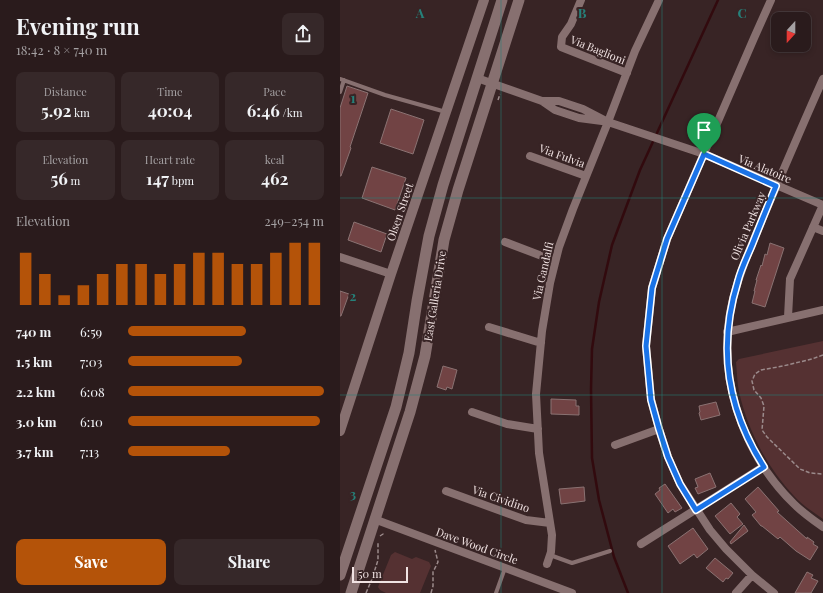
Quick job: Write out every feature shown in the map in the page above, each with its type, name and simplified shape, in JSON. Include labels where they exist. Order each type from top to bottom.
[{"type":"main road","name":"East Galleria Drive","points":[[340,574],[390,426],[409,353],[429,236],[443,185],[502,0]]},
{"type":"main road","name":"East Galleria Drive","points":[[351,593],[410,412],[425,356],[444,240],[491,84],[519,0]]},
{"type":"main road","points":[[374,519],[370,508],[392,438],[390,426]]},
{"type":"street","name":"Olsen Street","points":[[340,431],[391,274],[484,0]]},
{"type":"street","name":"Via Baglioni","points":[[581,0],[571,24],[562,37],[561,47],[627,73]]},
{"type":"street","name":"Via Gandalfi","points":[[547,564],[552,552],[552,534],[539,453],[536,394],[541,343],[555,262],[572,209],[608,122],[635,51],[659,0]]},
{"type":"street","points":[[771,0],[667,239],[652,288],[646,346],[651,400],[668,457],[680,484],[710,530],[726,549],[752,575],[774,593]]},
{"type":"street","name":"Via Alatoire","points":[[477,78],[542,101],[555,110],[579,118],[608,122],[704,154],[823,205]]},
{"type":"street","name":"Olivia Parkway","points":[[823,79],[776,186],[739,276],[730,309],[728,332],[728,365],[730,384],[734,402],[749,442],[764,467],[785,495],[796,506],[823,526]]},
{"type":"street","name":"Via Fulvia","points":[[530,156],[586,176]]},
{"type":"street","points":[[788,318],[790,279],[823,205]]},
{"type":"street","points":[[813,227],[823,231]]},
{"type":"street","points":[[505,242],[555,262]]},
{"type":"street","points":[[340,257],[391,274]]},
{"type":"street","points":[[728,332],[823,310]]},
{"type":"street","points":[[490,327],[541,343]]},
{"type":"street","points":[[472,412],[507,424],[538,429]]},
{"type":"street","points":[[615,445],[659,429]]},
{"type":"street","points":[[641,544],[764,467]]},
{"type":"street","name":"Via Cividino","points":[[446,491],[526,520],[550,523]]},
{"type":"street","name":"Dave Wood Circle","points":[[374,519],[572,593]]},
{"type":"street","points":[[736,593],[752,575]]},
{"type":"lane","points":[[340,92],[342,80],[385,95],[447,112]]},
{"type":"lane","points":[[550,555],[572,563],[610,552]]},
{"type":"lane","points":[[496,593],[505,568]]},
{"type":"path","points":[[823,355],[812,359],[761,370],[755,374],[752,381],[754,390],[761,398],[764,406],[762,430],[767,438],[800,469],[810,473],[823,474]]},
{"type":"path","points":[[366,593],[376,565],[378,556],[378,541],[379,537],[383,534],[382,532]]},
{"type":"path","points":[[431,593],[433,586],[433,572],[438,562],[434,548]]},
{"type":"shaded area","points":[[823,341],[823,519],[794,496],[767,461],[753,434],[743,406],[738,388],[736,362],[739,359]]},
{"type":"shaded area","points":[[395,552],[412,559],[416,557],[429,562],[431,566],[420,593],[386,593],[378,587],[391,555]]},
{"type":"building","points":[[347,86],[368,93],[350,147],[351,148],[340,176],[340,108]]},
{"type":"building","points":[[391,109],[424,120],[413,154],[380,143]]},
{"type":"building","points":[[372,167],[406,178],[395,210],[362,198]]},
{"type":"building","points":[[354,222],[387,234],[381,252],[348,240]]},
{"type":"building","points":[[770,243],[784,248],[765,307],[752,303],[756,280],[765,254],[767,255]]},
{"type":"building","points":[[340,291],[349,294],[341,316],[340,316]]},
{"type":"building","points":[[443,366],[457,370],[452,389],[447,387],[446,390],[437,387]]},
{"type":"building","points":[[551,399],[576,400],[576,406],[579,406],[579,415],[551,414]]},
{"type":"building","points":[[716,402],[720,415],[701,420],[699,406]]},
{"type":"building","points":[[710,473],[716,487],[698,494],[695,488],[698,487],[695,479]]},
{"type":"building","points":[[665,484],[682,508],[675,512],[673,509],[668,513],[655,494],[660,490],[659,488]]},
{"type":"building","points":[[584,487],[585,501],[561,504],[559,489]]},
{"type":"building","points":[[758,487],[779,511],[777,512],[807,539],[807,537],[814,542],[813,544],[818,547],[810,560],[796,551],[780,537],[778,539],[761,526],[752,515],[756,512],[745,499]]},
{"type":"building","points":[[731,503],[740,514],[737,517],[743,524],[730,534],[715,516]]},
{"type":"building","points":[[744,525],[748,531],[731,544],[730,542]]},
{"type":"building","points":[[693,528],[708,549],[697,558],[694,554],[680,564],[668,546]]},
{"type":"building","points":[[715,558],[733,573],[723,582],[706,568]]},
{"type":"building","points":[[807,572],[813,575],[811,578],[818,581],[811,593],[795,593]]},
{"type":"waterway","points":[[628,593],[614,557],[599,500],[592,458],[592,349],[599,302],[612,245],[640,170],[718,0]]},
{"type":"route","points":[[704,154],[776,186],[741,271],[730,309],[728,332],[728,365],[734,402],[739,419],[749,442],[764,467],[696,510],[680,484],[668,457],[659,429],[651,400],[646,346],[652,288],[667,239],[704,154]]}]
